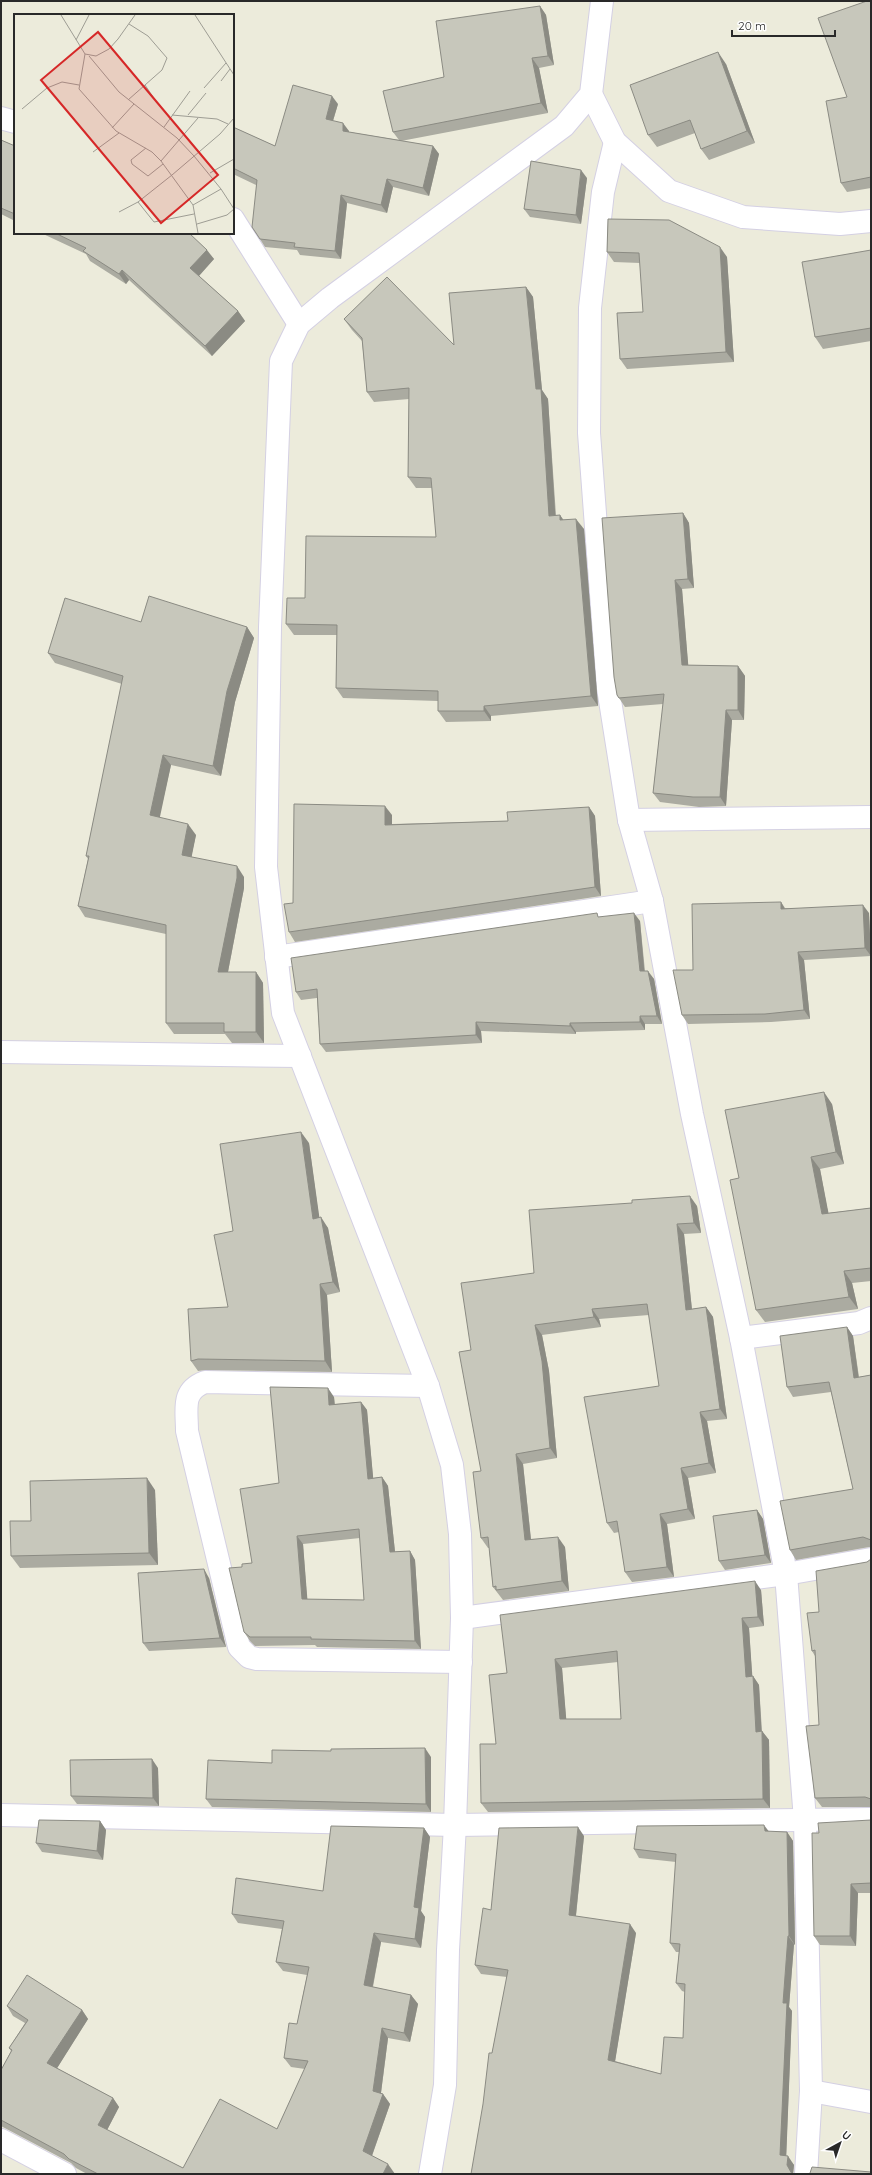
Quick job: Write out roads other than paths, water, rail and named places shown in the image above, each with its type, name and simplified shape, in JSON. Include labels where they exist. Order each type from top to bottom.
[{"type":"street","points":[[602,1],[591,94],[615,142],[669,191],[743,217],[840,224],[871,221]]},
{"type":"street","points":[[430,2174],[445,2085],[448,1950],[455,1825],[462,1618],[460,1534],[452,1464],[428,1386],[283,1013],[266,868],[270,627],[281,361],[300,324],[330,298],[564,126],[591,94]]},
{"type":"street","points":[[1,118],[14,122]]},
{"type":"street","points":[[615,142],[603,192],[590,308],[589,433],[608,688],[629,820],[652,901],[692,1114],[741,1338],[786,1574],[805,1820],[811,2091],[806,2174]]},
{"type":"street","points":[[234,221],[300,324]]},
{"type":"street","points":[[629,820],[871,817]]},
{"type":"street","points":[[276,957],[652,901]]},
{"type":"street","points":[[1,1052],[300,1056]]},
{"type":"street","points":[[741,1338],[858,1323],[871,1318]]},
{"type":"street","points":[[428,1386],[205,1382],[195,1386],[187,1397],[187,1431],[239,1647],[244,1653],[257,1659],[460,1662]]},
{"type":"street","points":[[462,1618],[786,1574],[871,1559]]},
{"type":"street","points":[[1,1815],[455,1825],[871,1819]]},
{"type":"street","points":[[811,2091],[871,2102]]},
{"type":"street","points":[[1,2140],[65,2174]]}]
